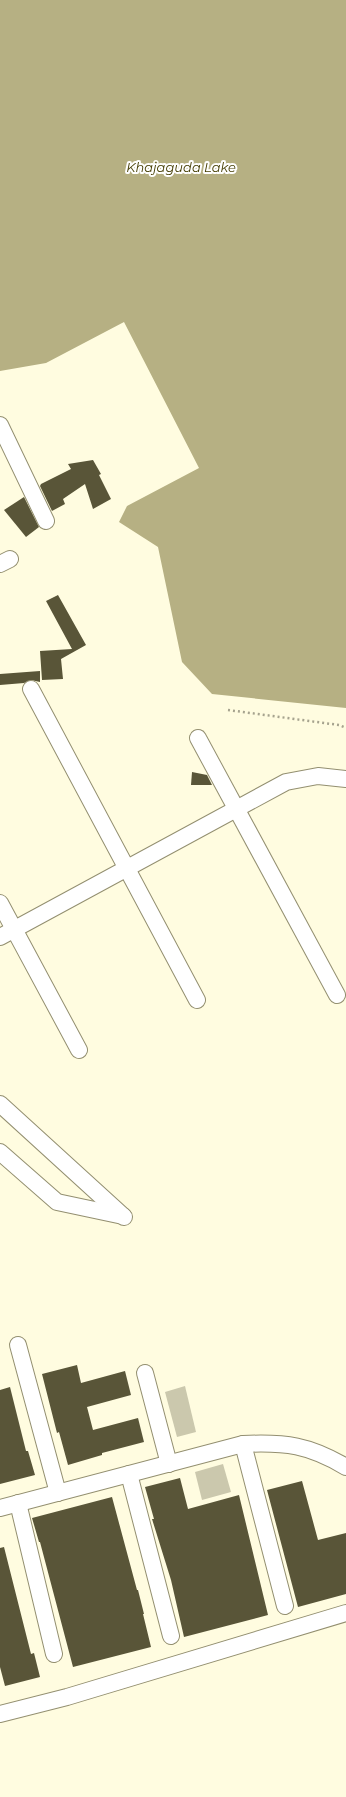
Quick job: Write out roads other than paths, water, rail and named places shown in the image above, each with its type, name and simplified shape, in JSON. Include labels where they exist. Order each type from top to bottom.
[{"type":"street","points":[[0,425],[46,521]]},
{"type":"street","points":[[31,689],[197,1000]]},
{"type":"street","points":[[198,738],[337,995]]},
{"type":"street","points":[[0,937],[286,782],[318,776],[346,779]]},
{"type":"street","points":[[0,903],[79,1050]]},
{"type":"street","points":[[0,1104],[124,1217],[57,1202],[0,1152]]},
{"type":"street","points":[[18,1345],[58,1493]]},
{"type":"street","points":[[145,1373],[169,1464]]},
{"type":"street","points":[[0,1508],[243,1444],[270,1442],[291,1444],[314,1450],[346,1467]]},
{"type":"street","points":[[243,1444],[285,1606]]},
{"type":"street","points":[[129,1474],[171,1636]]},
{"type":"street","points":[[18,1503],[54,1654]]},
{"type":"street","points":[[0,1714],[67,1697],[346,1613]]},
{"type":"street","points":[[0,1722],[76,1702],[346,1622]]},
{"type":"water","name":"Khajaguda Lake","points":[[0,0],[346,0],[346,708],[212,694],[182,662],[158,547],[119,522],[127,506],[199,468],[124,322],[46,363],[0,371]]}]
